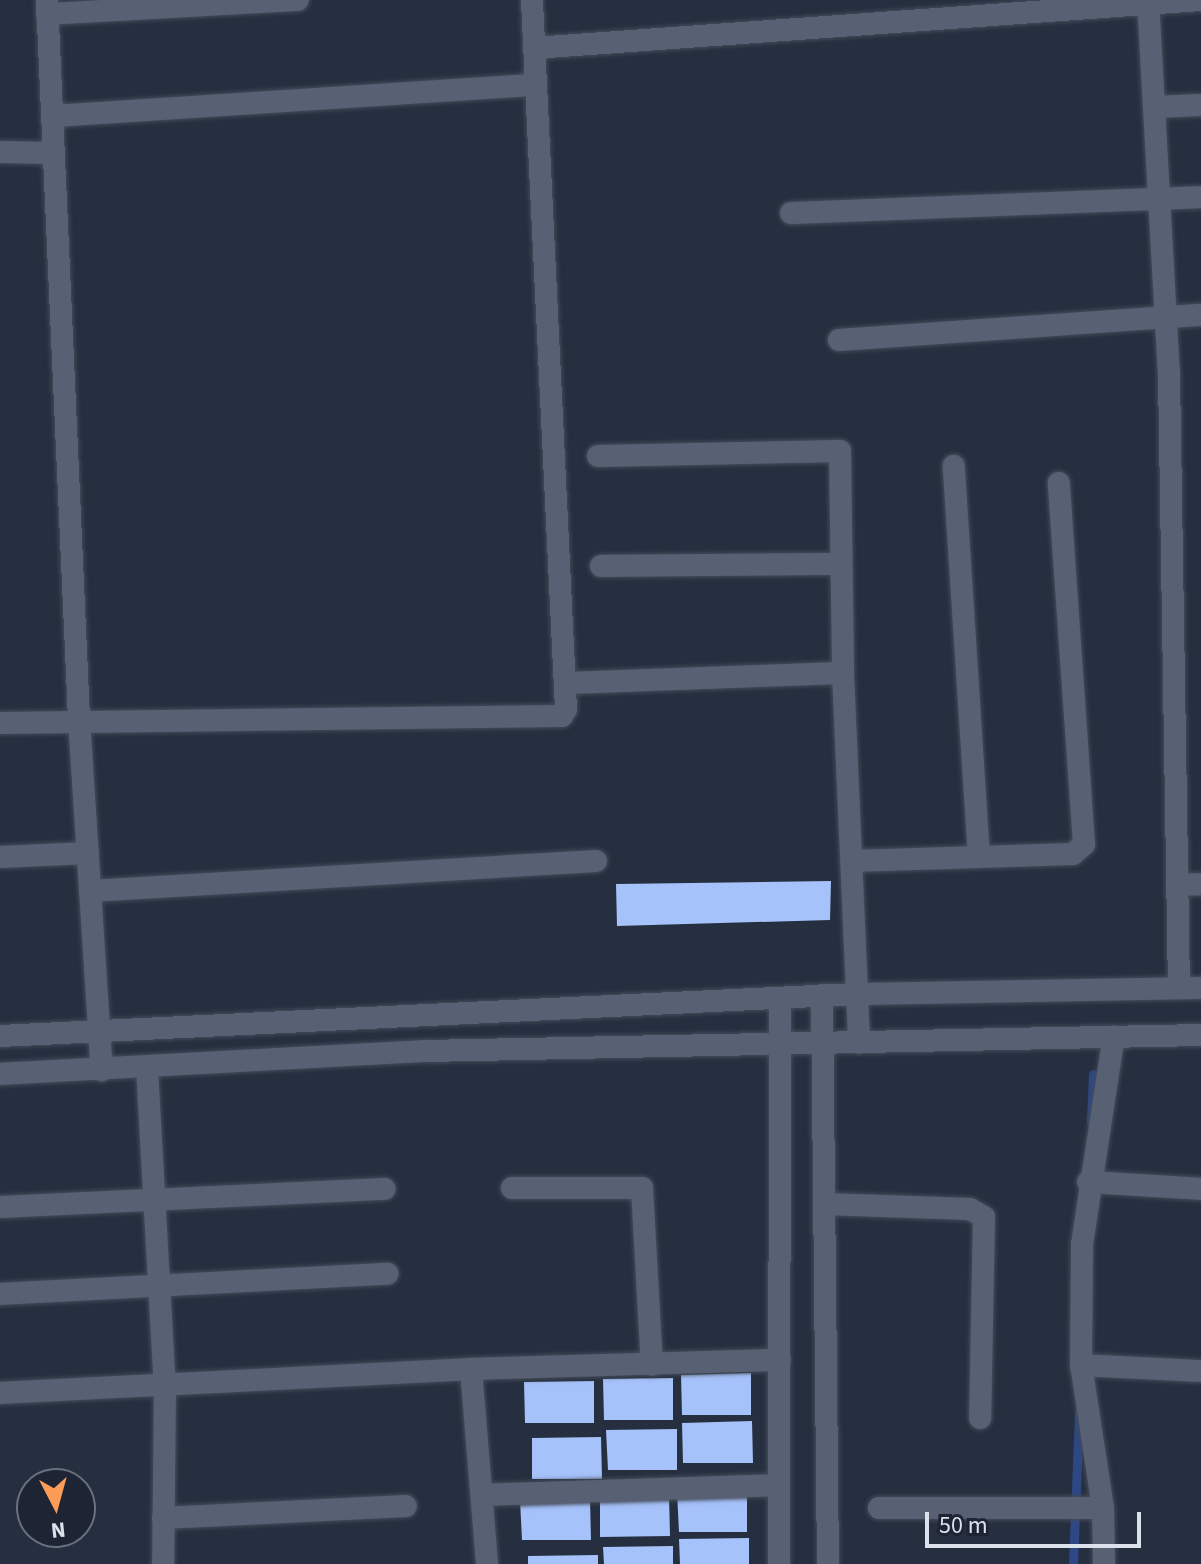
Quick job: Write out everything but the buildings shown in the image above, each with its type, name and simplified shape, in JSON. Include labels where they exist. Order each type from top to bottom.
[{"type":"street","points":[[102,1070],[79,719],[47,7],[298,0]]},
{"type":"street","points":[[0,723],[79,719],[557,718],[566,709],[532,0]]},
{"type":"street","points":[[534,48],[1201,0]]},
{"type":"street","points":[[0,1036],[822,995],[1190,988],[1177,885],[1166,316],[1148,3]]},
{"type":"street","points":[[53,116],[536,85]]},
{"type":"street","points":[[1154,107],[1201,105]]},
{"type":"street","points":[[0,152],[54,153]]},
{"type":"street","points":[[791,213],[1201,197]]},
{"type":"street","points":[[839,340],[1201,315]]},
{"type":"street","points":[[598,456],[840,451],[843,673],[859,1043]]},
{"type":"street","points":[[954,466],[979,857]]},
{"type":"street","points":[[852,861],[1073,854],[1084,844],[1059,483]]},
{"type":"street","points":[[601,566],[841,564]]},
{"type":"street","points":[[565,683],[843,673]]},
{"type":"street","points":[[0,857],[88,853]]},
{"type":"street","points":[[90,891],[596,861]]},
{"type":"street","points":[[1177,885],[1201,884]]},
{"type":"street","points":[[822,995],[828,1564]]},
{"type":"street","points":[[779,1564],[780,998]]},
{"type":"street","points":[[0,1074],[425,1051],[1201,1035]]},
{"type":"street","points":[[1104,1564],[1103,1508],[1081,1365],[1088,1182],[1114,1036]]},
{"type":"street","points":[[147,1068],[165,1387],[163,1564]]},
{"type":"street","points":[[1088,1182],[1201,1189]]},
{"type":"street","points":[[512,1188],[642,1188],[652,1365]]},
{"type":"street","points":[[0,1207],[385,1189]]},
{"type":"street","points":[[824,1204],[970,1209],[984,1217],[980,1418]]},
{"type":"street","points":[[0,1294],[387,1274]]},
{"type":"street","points":[[0,1393],[165,1387],[471,1369],[780,1360]]},
{"type":"street","points":[[1081,1365],[1201,1371]]},
{"type":"street","points":[[471,1369],[487,1564]]},
{"type":"street","points":[[482,1495],[779,1485]]},
{"type":"street","points":[[163,1518],[406,1506]]},
{"type":"street","points":[[879,1508],[1103,1508]]},
{"type":"waterway","points":[[1091,1121],[1093,1074]]},
{"type":"waterway","points":[[1073,1564],[1079,1412]]}]
